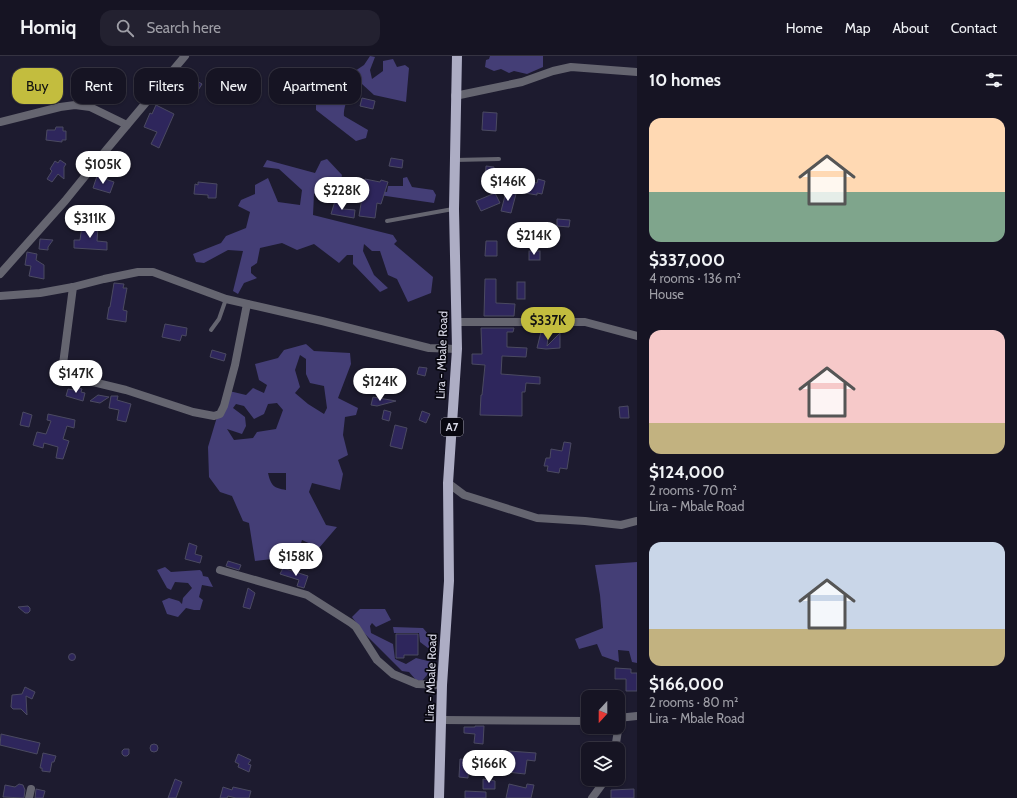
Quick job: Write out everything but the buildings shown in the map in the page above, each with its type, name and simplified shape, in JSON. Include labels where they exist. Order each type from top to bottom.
[{"type":"main road","name":"Lira - Mbale Road","points":[[439,798],[442,685],[449,580],[448,483],[457,349],[454,160],[457,56]]},
{"type":"street","points":[[0,274],[65,201],[185,56]]},
{"type":"street","points":[[455,96],[522,82],[563,68],[571,67],[637,72]]},
{"type":"street","points":[[0,122],[74,105],[90,107],[127,125]]},
{"type":"street","points":[[0,296],[74,287],[138,272],[153,272],[226,299],[429,348],[457,349]]},
{"type":"street","points":[[74,287],[63,364],[64,375],[120,388],[180,408],[214,416],[220,414],[224,406],[247,304]]},
{"type":"street","points":[[457,322],[585,322],[637,336]]},
{"type":"street","points":[[448,483],[464,495],[537,518],[621,525],[637,521]]},
{"type":"street","points":[[220,570],[312,598],[356,627],[377,660],[393,674],[417,684],[442,685]]},
{"type":"street","points":[[625,717],[637,716]]},
{"type":"street","points":[[442,720],[581,721]]},
{"type":"street","points":[[592,798],[601,786]]},
{"type":"street","points":[[29,798],[31,789]]},
{"type":"lane","points":[[454,160],[499,159]]},
{"type":"lane","points":[[387,221],[454,209]]},
{"type":"lane","points":[[212,330],[219,319],[226,299]]},
{"type":"shaded area","points":[[370,56],[375,57],[370,70],[372,79],[383,71],[383,61],[393,59],[397,67],[405,65],[409,68],[406,102],[374,95],[361,84],[361,68],[360,68],[364,65]]},
{"type":"shaded area","points":[[490,56],[543,56],[543,67],[527,74],[514,71],[509,73],[501,69],[494,71],[485,67],[486,60],[489,59]]},
{"type":"shaded area","points":[[316,104],[346,104],[344,116],[368,130],[366,138],[356,141],[316,110]]},
{"type":"shaded area","points":[[327,159],[342,175],[341,180],[387,192],[388,186],[403,186],[403,178],[407,177],[412,187],[433,190],[436,195],[434,203],[338,189],[324,185],[314,194],[313,215],[393,235],[397,241],[394,244],[433,277],[431,293],[408,302],[397,279],[388,275],[380,251],[372,251],[364,244],[363,251],[374,275],[388,288],[380,292],[353,264],[353,255],[347,255],[339,263],[314,244],[297,250],[282,243],[260,248],[257,263],[251,267],[251,273],[257,278],[244,283],[238,294],[233,291],[243,251],[228,250],[204,263],[196,262],[193,254],[221,243],[226,236],[246,228],[250,212],[238,206],[241,200],[255,194],[255,185],[268,178],[278,202],[300,205],[302,190],[279,169],[263,167],[267,160],[315,173],[321,161]]},
{"type":"shaded area","points":[[306,344],[314,351],[350,353],[351,364],[338,398],[358,408],[356,415],[345,417],[343,435],[348,455],[338,460],[343,474],[340,490],[312,483],[309,492],[326,525],[337,527],[319,548],[302,540],[295,562],[280,558],[255,561],[249,523],[243,521],[232,496],[220,492],[209,477],[208,447],[225,390],[246,395],[253,388],[264,393],[267,385],[259,380],[255,364],[278,358],[284,350]],"holes":[[[300,355],[306,359],[306,374],[310,383],[324,386],[327,408],[324,414],[308,404],[295,393],[300,387],[295,370]],[[277,403],[283,410],[276,429],[257,432],[253,438],[234,440],[227,429],[242,434],[246,426],[245,417],[233,408],[236,404],[244,406],[254,419],[264,414],[268,404]],[[268,473],[286,473],[286,490],[274,486]]]},
{"type":"shaded area","points":[[637,562],[637,663],[632,662],[629,651],[618,650],[619,662],[602,656],[597,644],[579,649],[575,639],[603,628],[595,565]]},
{"type":"shaded area","points":[[165,567],[171,572],[200,570],[203,576],[208,577],[213,587],[202,585],[199,597],[203,600],[200,610],[186,608],[178,617],[167,614],[162,601],[169,598],[179,601],[182,604],[183,598],[192,588],[188,583],[175,582],[171,590],[167,588],[157,570]]},
{"type":"shaded area","points":[[360,609],[385,609],[391,620],[376,627],[372,623],[370,626],[371,633],[393,644],[395,659],[406,664],[416,658],[432,662],[432,669],[422,681],[416,680],[409,672],[402,671],[363,632],[352,617]]},
{"type":"shaded area","points":[[393,627],[423,628],[433,640],[432,651],[420,642],[419,633],[394,633]]}]
